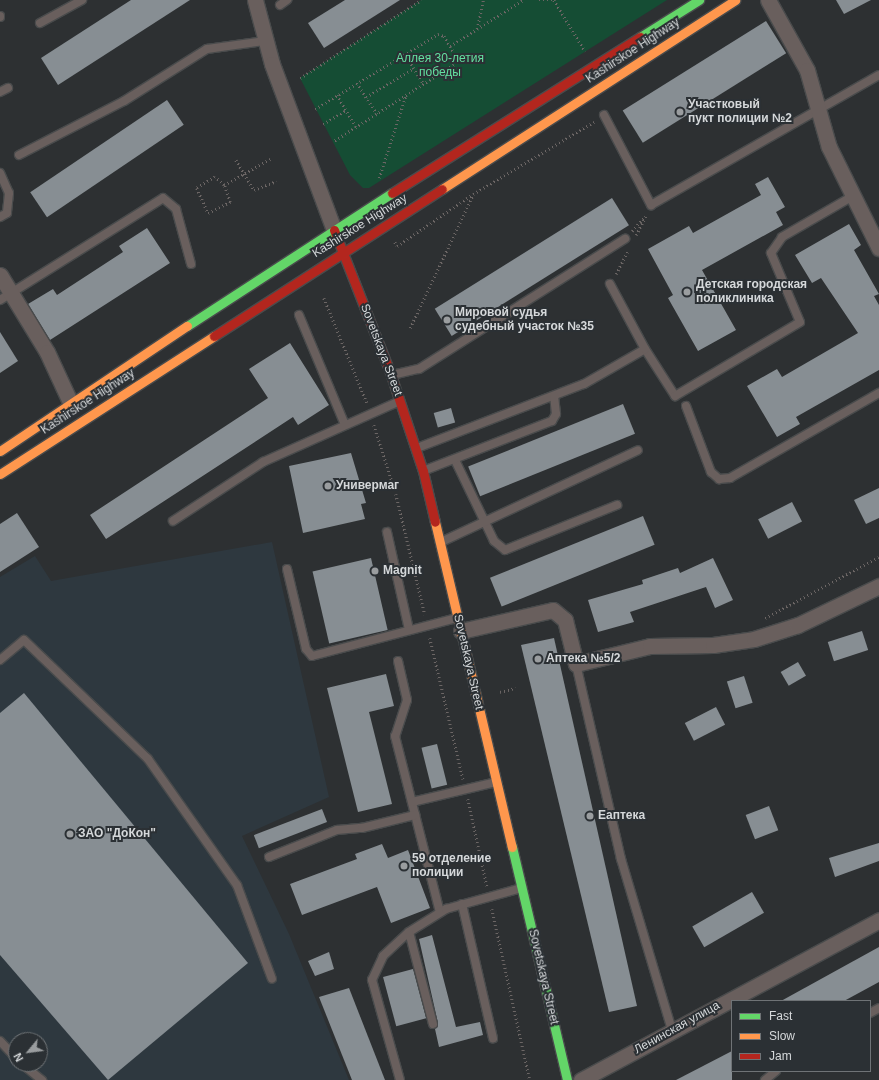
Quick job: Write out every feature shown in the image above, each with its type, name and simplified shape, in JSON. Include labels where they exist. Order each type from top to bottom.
[{"type":"main road","name":"Kashirskoe Highway","points":[[0,451],[334,230],[699,0]]},
{"type":"main road","name":"Kashirskoe Highway","points":[[0,474],[343,251],[735,0]]},
{"type":"main road","name":"Sovetskaya Street","points":[[334,230],[392,375],[423,471],[567,1080]]},
{"type":"street","points":[[255,0],[265,42],[334,230]]},
{"type":"street","points":[[768,0],[807,70],[816,113],[853,196],[879,248]]},
{"type":"street","points":[[0,275],[6,297],[47,352],[71,404]]},
{"type":"street","points":[[460,624],[553,610],[565,620],[576,664],[650,646],[713,645],[754,639],[798,625],[879,586]]},
{"type":"street","name":"Ленинская улица","points":[[581,1080],[879,920]]},
{"type":"lane","points":[[40,23],[82,0]]},
{"type":"lane","points":[[19,155],[124,101],[201,52],[265,42]]},
{"type":"lane","points":[[604,115],[651,205],[816,113],[879,75]]},
{"type":"lane","points":[[0,92],[8,88]]},
{"type":"lane","points":[[0,173],[8,193],[7,212],[0,217]]},
{"type":"lane","points":[[610,284],[645,349],[675,396],[800,322],[771,254],[782,237],[853,196]]},
{"type":"lane","points":[[6,297],[163,198],[176,210],[190,264]]},
{"type":"lane","points":[[392,375],[419,369],[625,239]]},
{"type":"lane","points":[[299,315],[345,425]]},
{"type":"lane","points":[[416,448],[554,396],[602,375],[645,349]]},
{"type":"lane","points":[[686,406],[711,472],[719,479],[730,478],[879,393]]},
{"type":"lane","points":[[423,471],[455,460],[554,419],[554,396]]},
{"type":"lane","points":[[173,521],[259,464],[401,401]]},
{"type":"lane","points":[[440,542],[638,450]]},
{"type":"lane","points":[[455,460],[484,522],[497,545],[509,550],[617,505]]},
{"type":"lane","points":[[387,532],[409,630]]},
{"type":"lane","points":[[287,569],[309,655],[366,644],[427,625],[460,624]]},
{"type":"lane","points":[[0,660],[24,640],[148,759],[237,885],[272,979]]},
{"type":"lane","points":[[398,660],[407,700],[395,736],[440,912]]},
{"type":"lane","points":[[576,664],[621,859],[672,1030]]},
{"type":"lane","points":[[412,802],[496,782]]},
{"type":"lane","points":[[269,857],[337,830],[362,828],[415,815]]},
{"type":"lane","points":[[400,1080],[372,980],[383,956],[409,932],[440,912],[462,904],[522,888]]},
{"type":"lane","points":[[462,904],[493,1038]]},
{"type":"lane","points":[[409,932],[433,1024]]},
{"type":"lane","points":[[0,1041],[8,1050]]},
{"type":"lane","points":[[32,1072],[42,1080]]},
{"type":"lane","points":[[765,1080],[775,1072]]},
{"type":"path","points":[[300,78],[421,0]]},
{"type":"path","points":[[477,29],[482,0]]},
{"type":"path","points":[[450,46],[523,0]]},
{"type":"path","points":[[539,0],[554,0],[586,52]]},
{"type":"path","points":[[315,109],[438,34],[450,46],[457,62],[332,142]]},
{"type":"path","points":[[405,54],[424,84]]},
{"type":"path","points":[[366,97],[414,68]]},
{"type":"path","points":[[358,83],[376,114]]},
{"type":"path","points":[[337,95],[356,127]]},
{"type":"path","points":[[377,183],[406,95]]},
{"type":"path","points":[[323,124],[346,110]]},
{"type":"path","points":[[397,246],[473,194],[604,115]]},
{"type":"path","points":[[224,185],[270,159]]},
{"type":"path","points":[[236,160],[256,191],[276,181]]},
{"type":"path","points":[[216,177],[224,185],[230,202],[208,212],[197,188],[216,177]]},
{"type":"path","points":[[410,328],[473,194]]},
{"type":"path","points":[[625,239],[647,213]]},
{"type":"path","points":[[406,532],[466,789],[530,1080]]},
{"type":"path","points":[[762,619],[879,557]]},
{"type":"path","points":[[500,692],[515,688]]},
{"type":"shaded area","points":[[272,542],[329,797],[242,836],[289,934],[349,1080],[0,1080],[0,577],[35,556],[51,581]]},
{"type":"green space","name":"Аллея 30-летия победы","points":[[421,0],[667,0],[369,188],[363,188],[350,175],[300,78]]},
{"type":"building","points":[[131,0],[190,0],[58,85],[41,58]]},
{"type":"building","points":[[345,0],[400,0],[324,48],[308,23]]},
{"type":"building","points":[[836,0],[871,0],[844,14]]},
{"type":"building","points":[[766,21],[786,53],[643,143],[623,111]]},
{"type":"building","points":[[167,100],[184,125],[47,217],[30,192]]},
{"type":"building","points":[[768,177],[785,207],[776,212],[783,225],[702,270],[736,330],[698,351],[668,298],[673,295],[648,249],[689,226],[693,233],[761,195],[755,184]]},
{"type":"building","points":[[612,198],[629,225],[452,336],[435,309]]},
{"type":"building","points":[[849,224],[861,245],[854,250],[879,294],[874,296],[879,305],[879,370],[796,417],[800,424],[777,437],[747,386],[777,369],[782,377],[858,333],[821,278],[812,283],[795,255]]},
{"type":"building","points":[[147,228],[170,263],[50,340],[28,304],[53,289],[57,295],[123,252],[119,246]]},
{"type":"building","points":[[0,332],[18,361],[0,373]]},
{"type":"building","points":[[290,343],[329,405],[298,425],[293,417],[106,539],[90,515],[268,398],[249,369]]},
{"type":"building","points":[[623,404],[635,434],[480,496],[468,467]]},
{"type":"building","points":[[451,408],[455,422],[438,427],[434,413]]},
{"type":"building","name":"Универмаг","points":[[351,453],[366,503],[361,504],[365,519],[303,533],[289,466]]},
{"type":"building","points":[[879,488],[879,518],[866,524],[854,500]]},
{"type":"building","points":[[792,502],[802,522],[768,539],[758,519]]},
{"type":"building","points":[[17,513],[39,547],[0,572],[0,524]]},
{"type":"building","points":[[643,516],[655,545],[502,607],[490,578]]},
{"type":"building","points":[[371,558],[388,630],[329,644],[313,571]]},
{"type":"building","points":[[713,558],[733,600],[715,608],[706,587],[630,612],[634,622],[598,632],[588,600],[643,584],[642,580],[678,568],[680,573]]},
{"type":"building","points":[[862,631],[868,650],[834,661],[828,642]]},
{"type":"building","points":[[554,638],[637,1006],[609,1012],[521,645]]},
{"type":"building","points":[[798,662],[806,676],[789,686],[781,672]]},
{"type":"building","points":[[386,674],[394,706],[369,712],[392,804],[358,812],[327,688]]},
{"type":"building","points":[[744,676],[753,703],[736,708],[727,682]]},
{"type":"building","name":"ЗАО \"ДоКон\"","points":[[24,693],[248,963],[108,1080],[0,955],[0,713]]},
{"type":"building","points":[[716,707],[725,725],[694,741],[685,723]]},
{"type":"building","points":[[437,744],[447,785],[432,789],[421,748]]},
{"type":"building","points":[[769,806],[778,830],[755,839],[746,815]]},
{"type":"building","points":[[322,809],[327,822],[259,848],[254,835]]},
{"type":"building","points":[[879,843],[879,861],[835,877],[829,858]]},
{"type":"building","points":[[382,844],[388,858],[408,850],[430,908],[391,923],[377,887],[302,915],[290,884],[357,859],[355,854]]},
{"type":"building","points":[[752,892],[764,913],[704,947],[692,926]]},
{"type":"building","points":[[432,935],[456,1027],[480,1022],[483,1035],[439,1047],[435,1029],[438,1023],[419,939]]},
{"type":"building","points":[[879,947],[879,982],[846,1000],[783,1000]]},
{"type":"building","points":[[329,952],[334,969],[315,976],[308,961]]},
{"type":"building","points":[[413,969],[426,1018],[396,1026],[383,977]]},
{"type":"building","points":[[349,988],[385,1080],[352,1080],[319,997]]},
{"type":"building","points":[[731,1052],[732,1080],[676,1080]]},
{"type":"traffic: fast","points":[[640,37],[699,0]]},
{"type":"traffic: fast","points":[[187,326],[392,193]]},
{"type":"traffic: fast","points":[[512,847],[567,1080]]},
{"type":"traffic: slow","points":[[442,189],[735,0]]},
{"type":"traffic: slow","points":[[0,451],[187,326]]},
{"type":"traffic: slow","points":[[0,474],[214,336]]},
{"type":"traffic: slow","points":[[435,522],[512,847]]},
{"type":"traffic: jam","points":[[392,193],[640,37]]},
{"type":"traffic: jam","points":[[214,336],[442,189]]},
{"type":"traffic: jam","points":[[334,230],[391,375],[423,471],[435,522]]},
{"type":"place","name":"Участковый пукт полиции №2","points":[[680,112]]},
{"type":"place","name":"Детская городская поликлиника","points":[[687,292]]},
{"type":"place","name":"Мировой судья судебный участок №35","points":[[447,320]]},
{"type":"place","name":"Универмаг","points":[[328,486]]},
{"type":"place","name":"Magnit","points":[[375,571]]},
{"type":"place","name":"Аптека №5/2","points":[[538,659]]},
{"type":"place","name":"Еаптека","points":[[590,816]]},
{"type":"place","name":"ЗАО \"ДоКон\"","points":[[70,834]]},
{"type":"place","name":"59 отделение полиции","points":[[404,866]]}]
